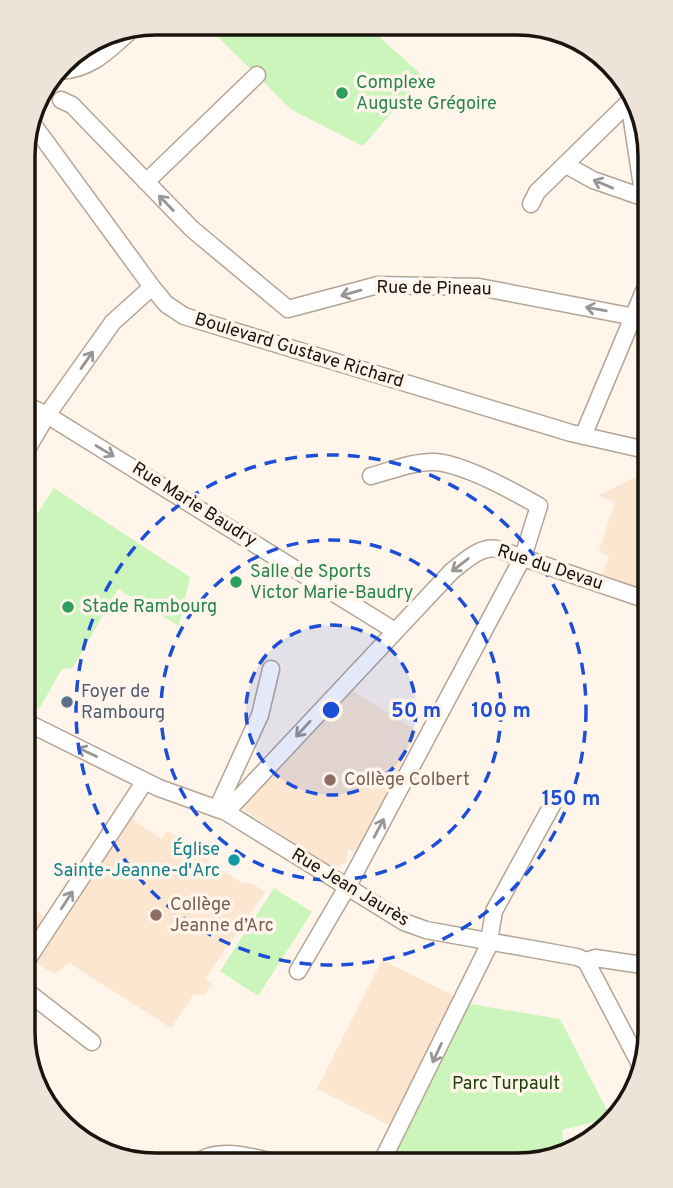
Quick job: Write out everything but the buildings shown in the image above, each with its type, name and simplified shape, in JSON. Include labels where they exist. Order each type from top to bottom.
[{"type":"street","points":[[71,70],[82,69],[94,63],[120,40]]},
{"type":"street","points":[[146,182],[257,75]]},
{"type":"street","name":"Rue de Pineau","points":[[61,100],[75,107],[192,229],[288,309],[378,285],[480,287],[638,317]]},
{"type":"street","points":[[531,204],[537,192],[627,104]]},
{"type":"street","points":[[634,128],[638,157]]},
{"type":"street","name":"Boulevard Gustave Richard","points":[[38,132],[166,304],[197,321],[583,436],[638,448]]},
{"type":"street","points":[[566,164],[593,180],[638,196]]},
{"type":"street","points":[[35,436],[113,322],[152,287]]},
{"type":"street","points":[[583,436],[638,319]]},
{"type":"street","name":"Rue Marie Baudry","points":[[35,409],[395,631]]},
{"type":"street","points":[[298,971],[523,557],[540,506],[496,482],[448,464],[432,462],[371,476]]},
{"type":"street","name":"Rue du Devau","points":[[222,810],[452,571],[474,554],[491,548],[638,597]]},
{"type":"street","points":[[222,810],[260,715],[271,669]]},
{"type":"street","name":"Rue Jean Jaurès","points":[[35,726],[145,781],[222,810],[404,922],[426,930],[577,957],[586,961],[594,958],[638,964]]},
{"type":"street","points":[[35,948],[145,781]]},
{"type":"street","points":[[386,1153],[490,941],[494,911],[556,798]]},
{"type":"street","points":[[586,961],[636,1057]]},
{"type":"street","points":[[35,998],[92,1042]]},
{"type":"shaded area","points":[[638,476],[638,587],[602,575],[609,556],[599,551],[615,502],[598,496]]},
{"type":"shaded area","name":"Collège Colbert","points":[[351,690],[417,731],[358,854],[348,849],[346,863],[333,868],[241,808]]},
{"type":"shaded area","name":"Collège Jeanne d’Arc","points":[[133,812],[137,814],[133,820],[162,839],[167,831],[207,855],[209,861],[242,883],[253,884],[265,892],[205,979],[212,984],[204,995],[194,994],[171,1028],[69,963],[54,974],[35,963]]},
{"type":"shaded area","points":[[35,910],[46,919],[35,935]]},
{"type":"shaded area","points":[[382,960],[454,996],[389,1125],[317,1089]]},
{"type":"green space","name":"Complexe Auguste Grégoire","points":[[216,35],[377,35],[423,76],[363,146],[292,110]]},
{"type":"green space","name":"Stade Rambourg","points":[[54,488],[190,577],[179,626],[118,589],[73,668],[62,669],[39,709],[35,706],[35,517]]},
{"type":"green space","points":[[274,888],[312,912],[258,996],[220,971]]},
{"type":"green space","name":"Parc Turpault","points":[[464,1003],[560,1019],[608,1112],[599,1121],[562,1130],[563,1144],[541,1151],[395,1153]]},
{"type":"place","name":"Complexe Auguste Grégoire","points":[[342,93]]},
{"type":"place","name":"Salle de Sports Victor Marie-Baudry","points":[[236,582]]},
{"type":"place","name":"Stade Rambourg","points":[[68,607]]},
{"type":"place","name":"Foyer de Rambourg","points":[[67,702]]},
{"type":"place","name":"Collège Colbert","points":[[330,780]]},
{"type":"place","name":"Église Sainte-Jeanne-d'Arc","points":[[234,860]]},
{"type":"place","name":"Collège Jeanne d’Arc","points":[[156,915]]}]
